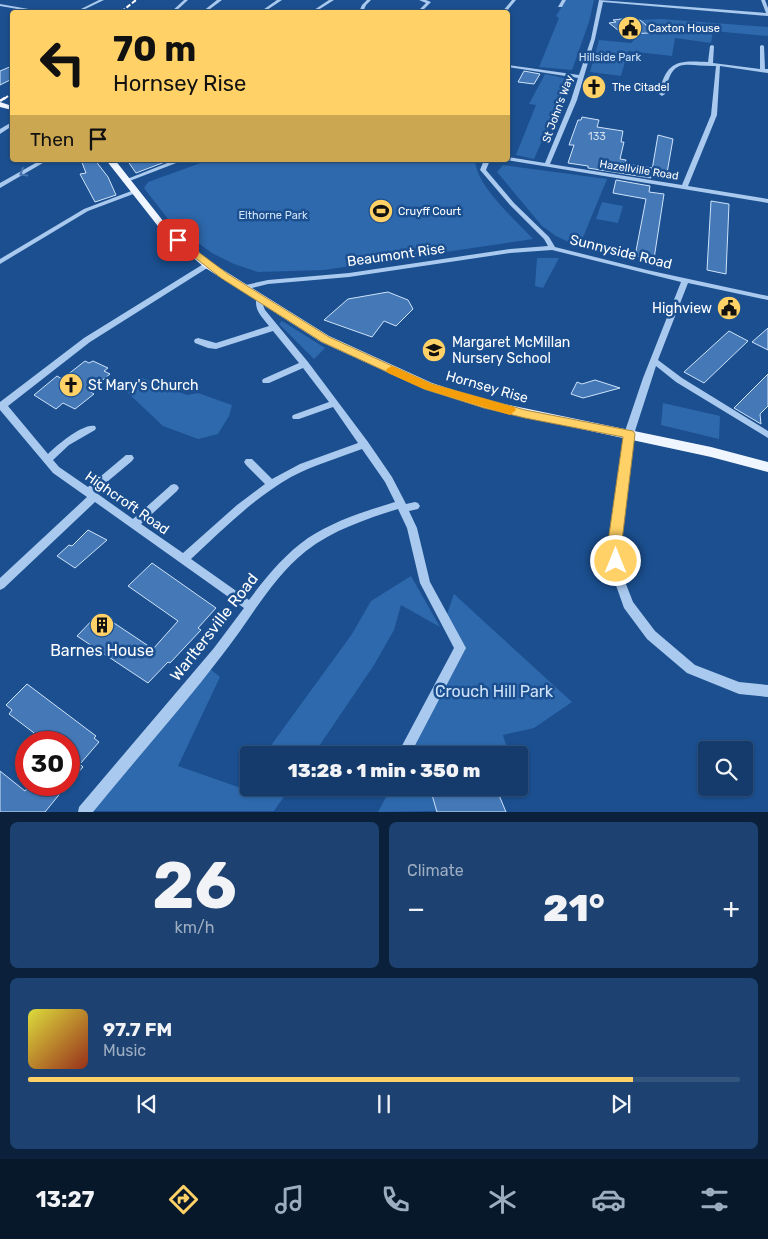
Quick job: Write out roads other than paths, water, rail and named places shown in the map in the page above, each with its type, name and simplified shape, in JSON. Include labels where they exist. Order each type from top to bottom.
[{"type":"main road","name":"Hornsey Rise","points":[[111,162],[164,228],[208,264],[325,339],[428,386],[484,404],[711,452],[768,467]]},
{"type":"street","points":[[0,4],[6,0]]},
{"type":"street","points":[[82,10],[102,0]]},
{"type":"street","points":[[175,10],[186,0]]},
{"type":"street","points":[[207,10],[220,0]]},
{"type":"street","points":[[265,10],[279,0]]},
{"type":"street","points":[[316,10],[332,0]]},
{"type":"street","points":[[362,10],[364,4],[369,0]]},
{"type":"street","points":[[421,0],[429,2],[421,10]]},
{"type":"street","points":[[506,10],[514,0]]},
{"type":"street","points":[[560,6],[564,0]]},
{"type":"street","points":[[601,0],[768,14],[764,0]]},
{"type":"street","name":"St John's Way","points":[[547,165],[574,100],[593,39],[601,0]]},
{"type":"street","points":[[0,4],[30,10]]},
{"type":"street","points":[[710,65],[712,46]]},
{"type":"street","points":[[662,94],[666,77],[673,67],[688,63],[766,71],[762,46]]},
{"type":"street","points":[[510,66],[581,77]]},
{"type":"street","points":[[684,187],[714,115],[718,66]]},
{"type":"street","name":"Hazellville Road","points":[[510,159],[768,200]]},
{"type":"street","points":[[0,186],[42,162]]},
{"type":"street","points":[[125,181],[176,162]]},
{"type":"street","name":"Sunnyside Road","points":[[486,162],[483,170],[512,204],[547,238],[552,248],[768,298]]},
{"type":"street","points":[[0,262],[86,210],[134,192]]},
{"type":"street","name":"Beaumont Rise","points":[[244,288],[268,282],[349,275],[510,251],[552,248]]},
{"type":"street","points":[[1,406],[87,340],[208,264]]},
{"type":"street","points":[[684,280],[629,434],[614,549],[617,574],[628,605],[651,636],[692,669],[739,688],[768,691]]},
{"type":"street","points":[[260,297],[259,305],[261,311],[334,402],[389,480],[412,528],[425,583],[460,648],[408,746]]},
{"type":"street","points":[[198,341],[216,346],[273,328]]},
{"type":"street","points":[[654,362],[679,380],[768,435]]},
{"type":"street","points":[[266,381],[305,364]]},
{"type":"street","points":[[296,417],[334,402]]},
{"type":"street","name":"Highcroft Road","points":[[1,406],[56,470],[251,607]]},
{"type":"street","points":[[47,460],[66,444],[92,428]]},
{"type":"street","points":[[184,559],[240,508],[272,485],[303,468],[365,444]]},
{"type":"street","points":[[0,585],[129,458]]},
{"type":"street","points":[[248,462],[272,485]]},
{"type":"street","points":[[133,525],[174,488]]},
{"type":"street","name":"Warltersville Road","points":[[84,812],[218,651],[285,564],[302,548],[351,521],[402,507],[415,506]]},
{"type":"railway","points":[[124,10],[136,0]]},
{"type":"railway","points":[[4,99],[10,94]]},
{"type":"railway","points":[[0,101],[6,97]]},
{"type":"place","name":"Caxton House","points":[[630,28]]},
{"type":"place","name":"The Citadel","points":[[594,87]]},
{"type":"place","name":"Cruyff Court","points":[[381,211]]},
{"type":"place","name":"Highview","points":[[729,308]]},
{"type":"place","name":"Margaret McMillan Nursery School","points":[[434,350]]},
{"type":"place","name":"St Mary's Church","points":[[71,385]]},
{"type":"place","name":"Barnes House","points":[[102,625]]},
{"type":"park label","name":"Hillside Park","points":[[610,57]]},
{"type":"park label","name":"Elthorne Park","points":[[273,215]]},
{"type":"park label","name":"Crouch Hill Park","points":[[494,691]]}]
